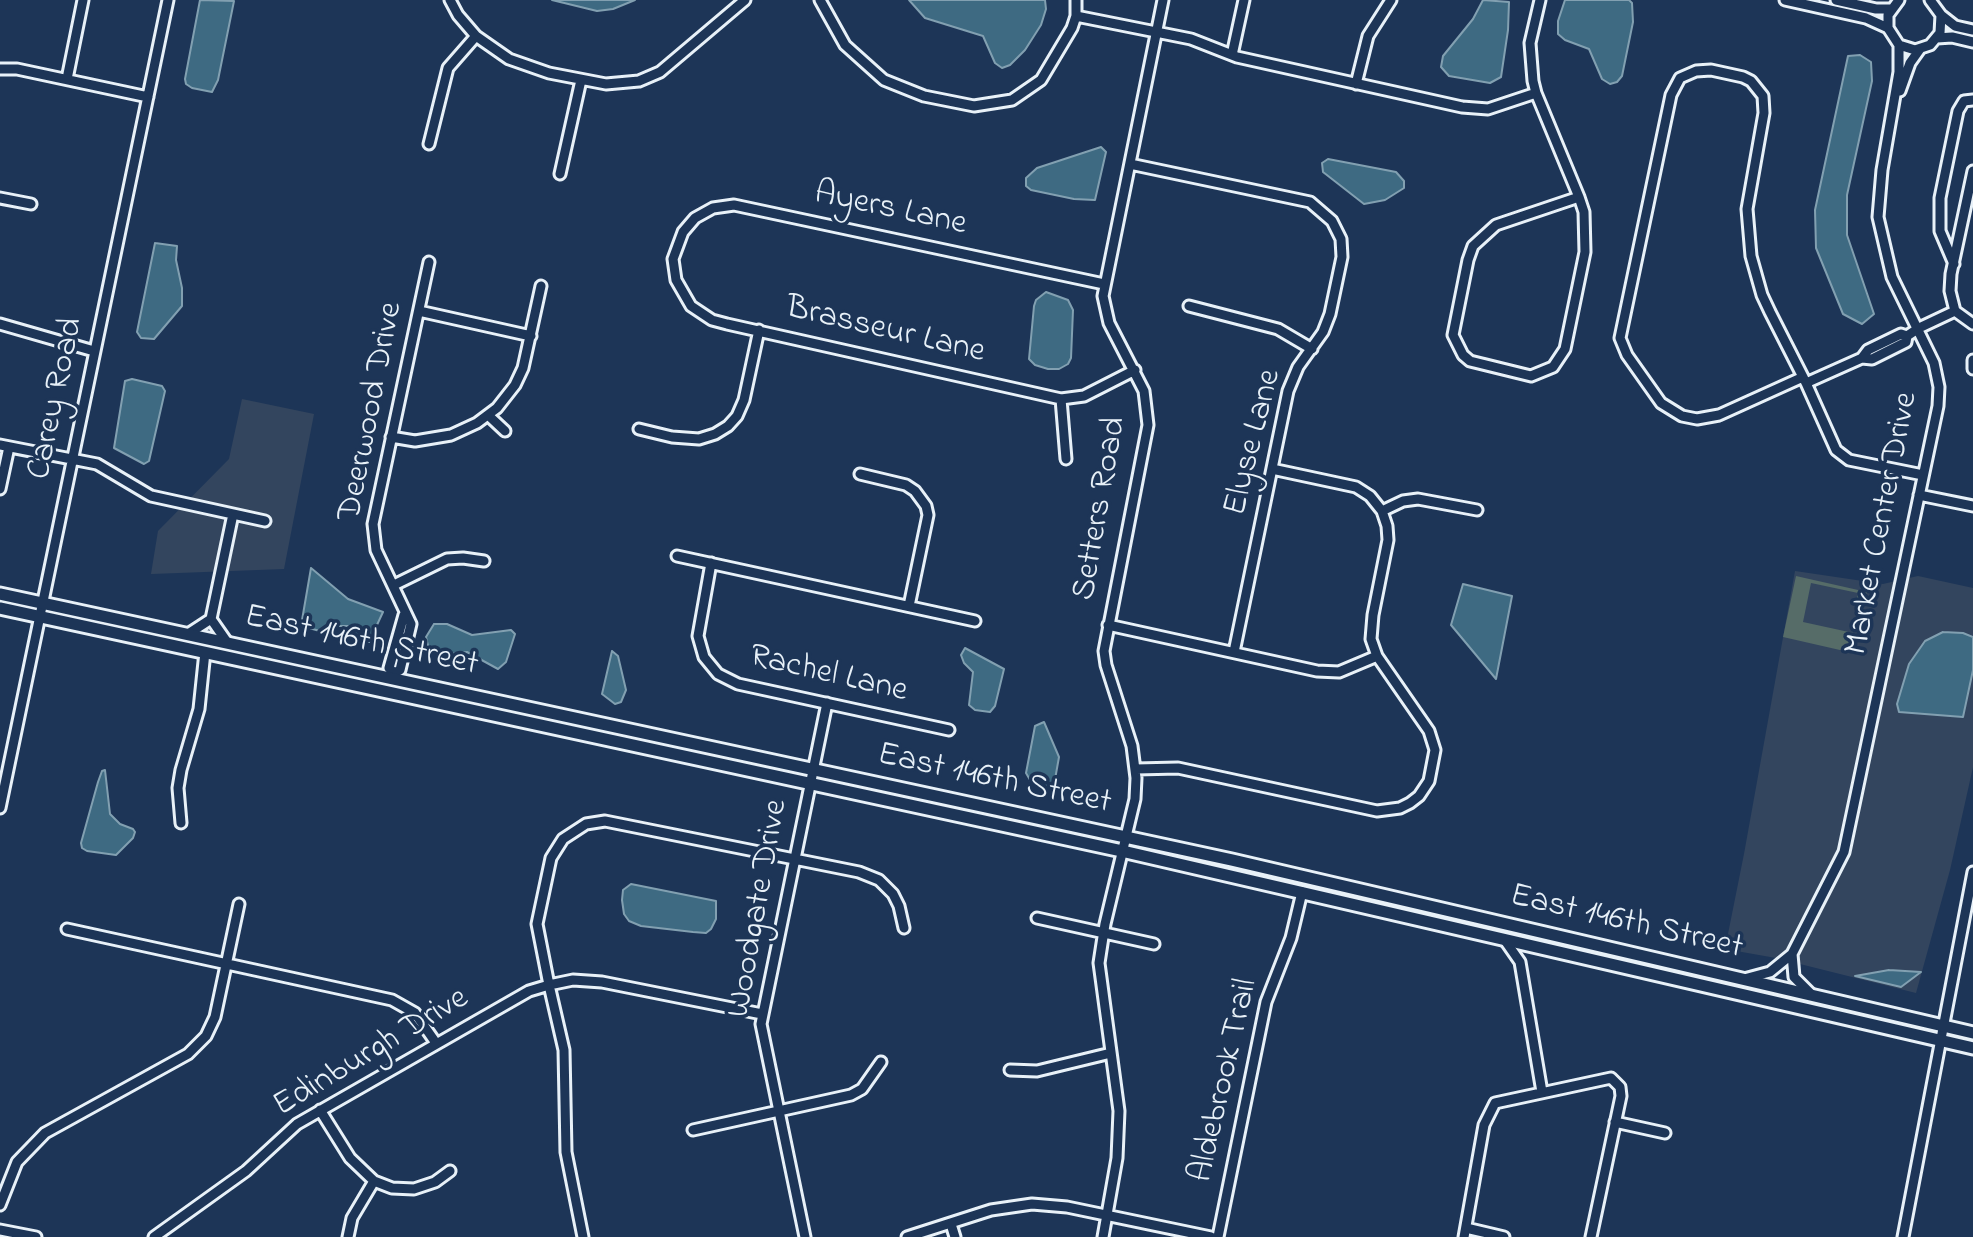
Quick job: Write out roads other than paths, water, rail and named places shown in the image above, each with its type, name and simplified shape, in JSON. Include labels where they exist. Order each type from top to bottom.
[{"type":"main road","name":"East 146th Street","points":[[0,594],[393,676],[811,778]]},
{"type":"main road","name":"East 146th Street","points":[[0,608],[389,693],[1460,913],[1813,996],[1941,1034],[1973,1048]]},
{"type":"main road","name":"East 146th Street","points":[[1123,844],[1302,892],[1529,945],[1941,1034],[1973,1033]]},
{"type":"street","points":[[67,79],[83,0]]},
{"type":"street","name":"Carey Road","points":[[0,808],[168,0]]},
{"type":"street","points":[[450,0],[476,36],[522,65],[581,80],[619,84],[639,81],[660,72],[745,0]]},
{"type":"street","points":[[820,0],[845,45],[884,80],[924,96],[974,106],[1012,100],[1041,80],[1060,51],[1076,16],[1076,0]]},
{"type":"street","name":"Setters Road","points":[[1103,1237],[1119,1141],[1119,1111],[1099,963],[1103,933],[1135,799],[1136,769],[1104,651],[1148,425],[1144,391],[1106,315],[1104,284],[1163,0]]},
{"type":"street","points":[[1232,55],[1244,0]]},
{"type":"street","points":[[1356,84],[1364,45],[1391,0]]},
{"type":"street","points":[[1540,0],[1530,43],[1530,68],[1536,93],[1579,197],[1586,227],[1585,252],[1560,360],[1544,373],[1531,376],[1470,361],[1463,355],[1453,335],[1473,246],[1496,225],[1579,197]]},
{"type":"street","points":[[1785,0],[1874,20],[1888,28],[1899,45],[1909,49],[1920,49],[1937,38],[1952,37],[1973,42]]},
{"type":"street","points":[[1836,0],[1891,9]]},
{"type":"street","points":[[1888,28],[1891,9],[1899,0]]},
{"type":"street","points":[[1930,0],[1941,15],[1955,26],[1973,30]]},
{"type":"street","points":[[1937,38],[1941,15]]},
{"type":"street","points":[[1076,16],[1191,39],[1232,55],[1476,109],[1501,106],[1536,93]]},
{"type":"street","points":[[429,144],[448,68],[476,36]]},
{"type":"street","name":"Market Center Drive","points":[[1792,954],[1844,852],[1939,392],[1934,363],[1892,277],[1878,217],[1882,170],[1895,102],[1899,45]]},
{"type":"street","name":"Market Center Drive","points":[[1895,102],[1910,63],[1920,49]]},
{"type":"street","points":[[0,69],[17,69],[148,97]]},
{"type":"street","points":[[1923,475],[1841,456],[1804,380],[1762,295],[1749,243],[1747,209],[1764,113],[1763,96],[1751,81],[1743,77],[1703,70],[1680,78],[1671,95],[1620,338],[1627,355],[1661,403],[1682,416],[1697,419],[1719,415],[1804,380],[1862,358],[1868,350],[1901,334],[1907,336],[1955,311]]},
{"type":"street","points":[[560,174],[581,80]]},
{"type":"street","points":[[1954,264],[1940,231],[1940,198],[1958,111],[1964,101],[1973,100]]},
{"type":"street","name":"Elyse Lane","points":[[1130,164],[1300,199],[1318,207],[1332,221],[1341,239],[1342,257],[1330,314],[1290,384],[1234,652]]},
{"type":"street","points":[[1973,171],[1950,284],[1955,311],[1973,324]]},
{"type":"street","points":[[0,198],[31,204]]},
{"type":"street","name":"Ayers Lane","points":[[678,241],[688,224],[703,212],[734,205],[1104,284]]},
{"type":"street","name":"Brasseur Lane","points":[[678,241],[673,259],[676,280],[691,306],[712,320],[1061,399],[1084,396],[1135,370]]},
{"type":"street","name":"Deerwood Drive","points":[[389,693],[393,676],[389,668],[404,615],[394,585],[376,550],[372,530],[429,262]]},
{"type":"street","points":[[391,437],[415,441],[436,439],[465,430],[489,416],[515,385],[523,368],[541,286]]},
{"type":"street","points":[[1189,306],[1278,329],[1312,349]]},
{"type":"street","points":[[419,311],[531,336]]},
{"type":"street","points":[[0,324],[94,351]]},
{"type":"street","points":[[639,429],[672,437],[699,439],[728,426],[737,416],[744,400],[759,330]]},
{"type":"street","points":[[1973,360],[1973,369]]},
{"type":"street","points":[[1061,399],[1066,459]]},
{"type":"street","points":[[489,416],[505,431]]},
{"type":"street","points":[[0,489],[4,446],[105,467],[151,496],[265,521]]},
{"type":"street","points":[[1136,769],[1178,768],[1377,811],[1400,808],[1424,789],[1434,765],[1433,741],[1422,719],[1377,656],[1371,632],[1388,540],[1382,511],[1370,496],[1356,487],[1272,469]]},
{"type":"street","points":[[860,474],[906,485],[922,498],[926,506],[928,515],[909,606]]},
{"type":"street","points":[[1919,495],[1973,506]]},
{"type":"street","points":[[1382,511],[1403,501],[1418,499],[1477,510]]},
{"type":"street","points":[[188,634],[211,619],[233,514]]},
{"type":"street","points":[[677,556],[975,621]]},
{"type":"street","points":[[394,585],[447,559],[484,561]]},
{"type":"street","name":"Rachel Lane","points":[[711,563],[698,629],[700,647],[710,666],[728,680],[949,730]]},
{"type":"street","points":[[211,619],[227,642]]},
{"type":"street","points":[[1108,625],[1330,672],[1354,668],[1377,656]]},
{"type":"street","points":[[181,823],[178,788],[199,709],[205,652]]},
{"type":"street","name":"Woodgate Drive","points":[[805,1237],[762,1035],[762,1014],[827,703]]},
{"type":"street","points":[[583,1237],[566,1152],[564,1050],[537,924],[551,858],[563,839],[577,828],[597,821],[613,822],[859,872],[879,880],[896,899],[904,928]]},
{"type":"street","points":[[1903,1237],[1973,872]]},
{"type":"street","name":"Aldebrook Trail","points":[[1218,1237],[1264,1011],[1291,938],[1302,892]]},
{"type":"street","points":[[0,1205],[17,1162],[45,1133],[198,1046],[215,1017],[239,904]]},
{"type":"street","points":[[1037,918],[1154,944]]},
{"type":"street","points":[[67,929],[400,1003],[415,1013],[436,1043]]},
{"type":"street","points":[[1504,939],[1520,962],[1542,1092]]},
{"type":"street","points":[[1520,962],[1529,945]]},
{"type":"street","points":[[1741,980],[1770,972],[1792,954]]},
{"type":"street","points":[[1792,954],[1794,977],[1813,996]]},
{"type":"street","name":"Edinburgh Drive","points":[[154,1237],[231,1183],[297,1124],[529,991],[573,980],[602,982],[762,1014]]},
{"type":"street","points":[[1010,1070],[1037,1071],[1111,1053]]},
{"type":"street","points":[[693,1130],[851,1095],[862,1089],[881,1062]]},
{"type":"street","points":[[1504,1237],[1465,1232],[1484,1125],[1491,1108],[1495,1103],[1604,1077],[1616,1082],[1621,1096],[1591,1237]]},
{"type":"street","points":[[320,1110],[350,1158],[374,1181],[392,1188],[414,1189],[435,1182],[450,1171]]},
{"type":"street","points":[[1615,1122],[1665,1133]]},
{"type":"street","points":[[348,1237],[352,1218],[374,1181]]},
{"type":"street","points":[[907,1237],[991,1210],[1049,1205],[1211,1237]]},
{"type":"street","points":[[951,1224],[955,1237]]},
{"type":"street","points":[[0,1230],[36,1237]]}]
